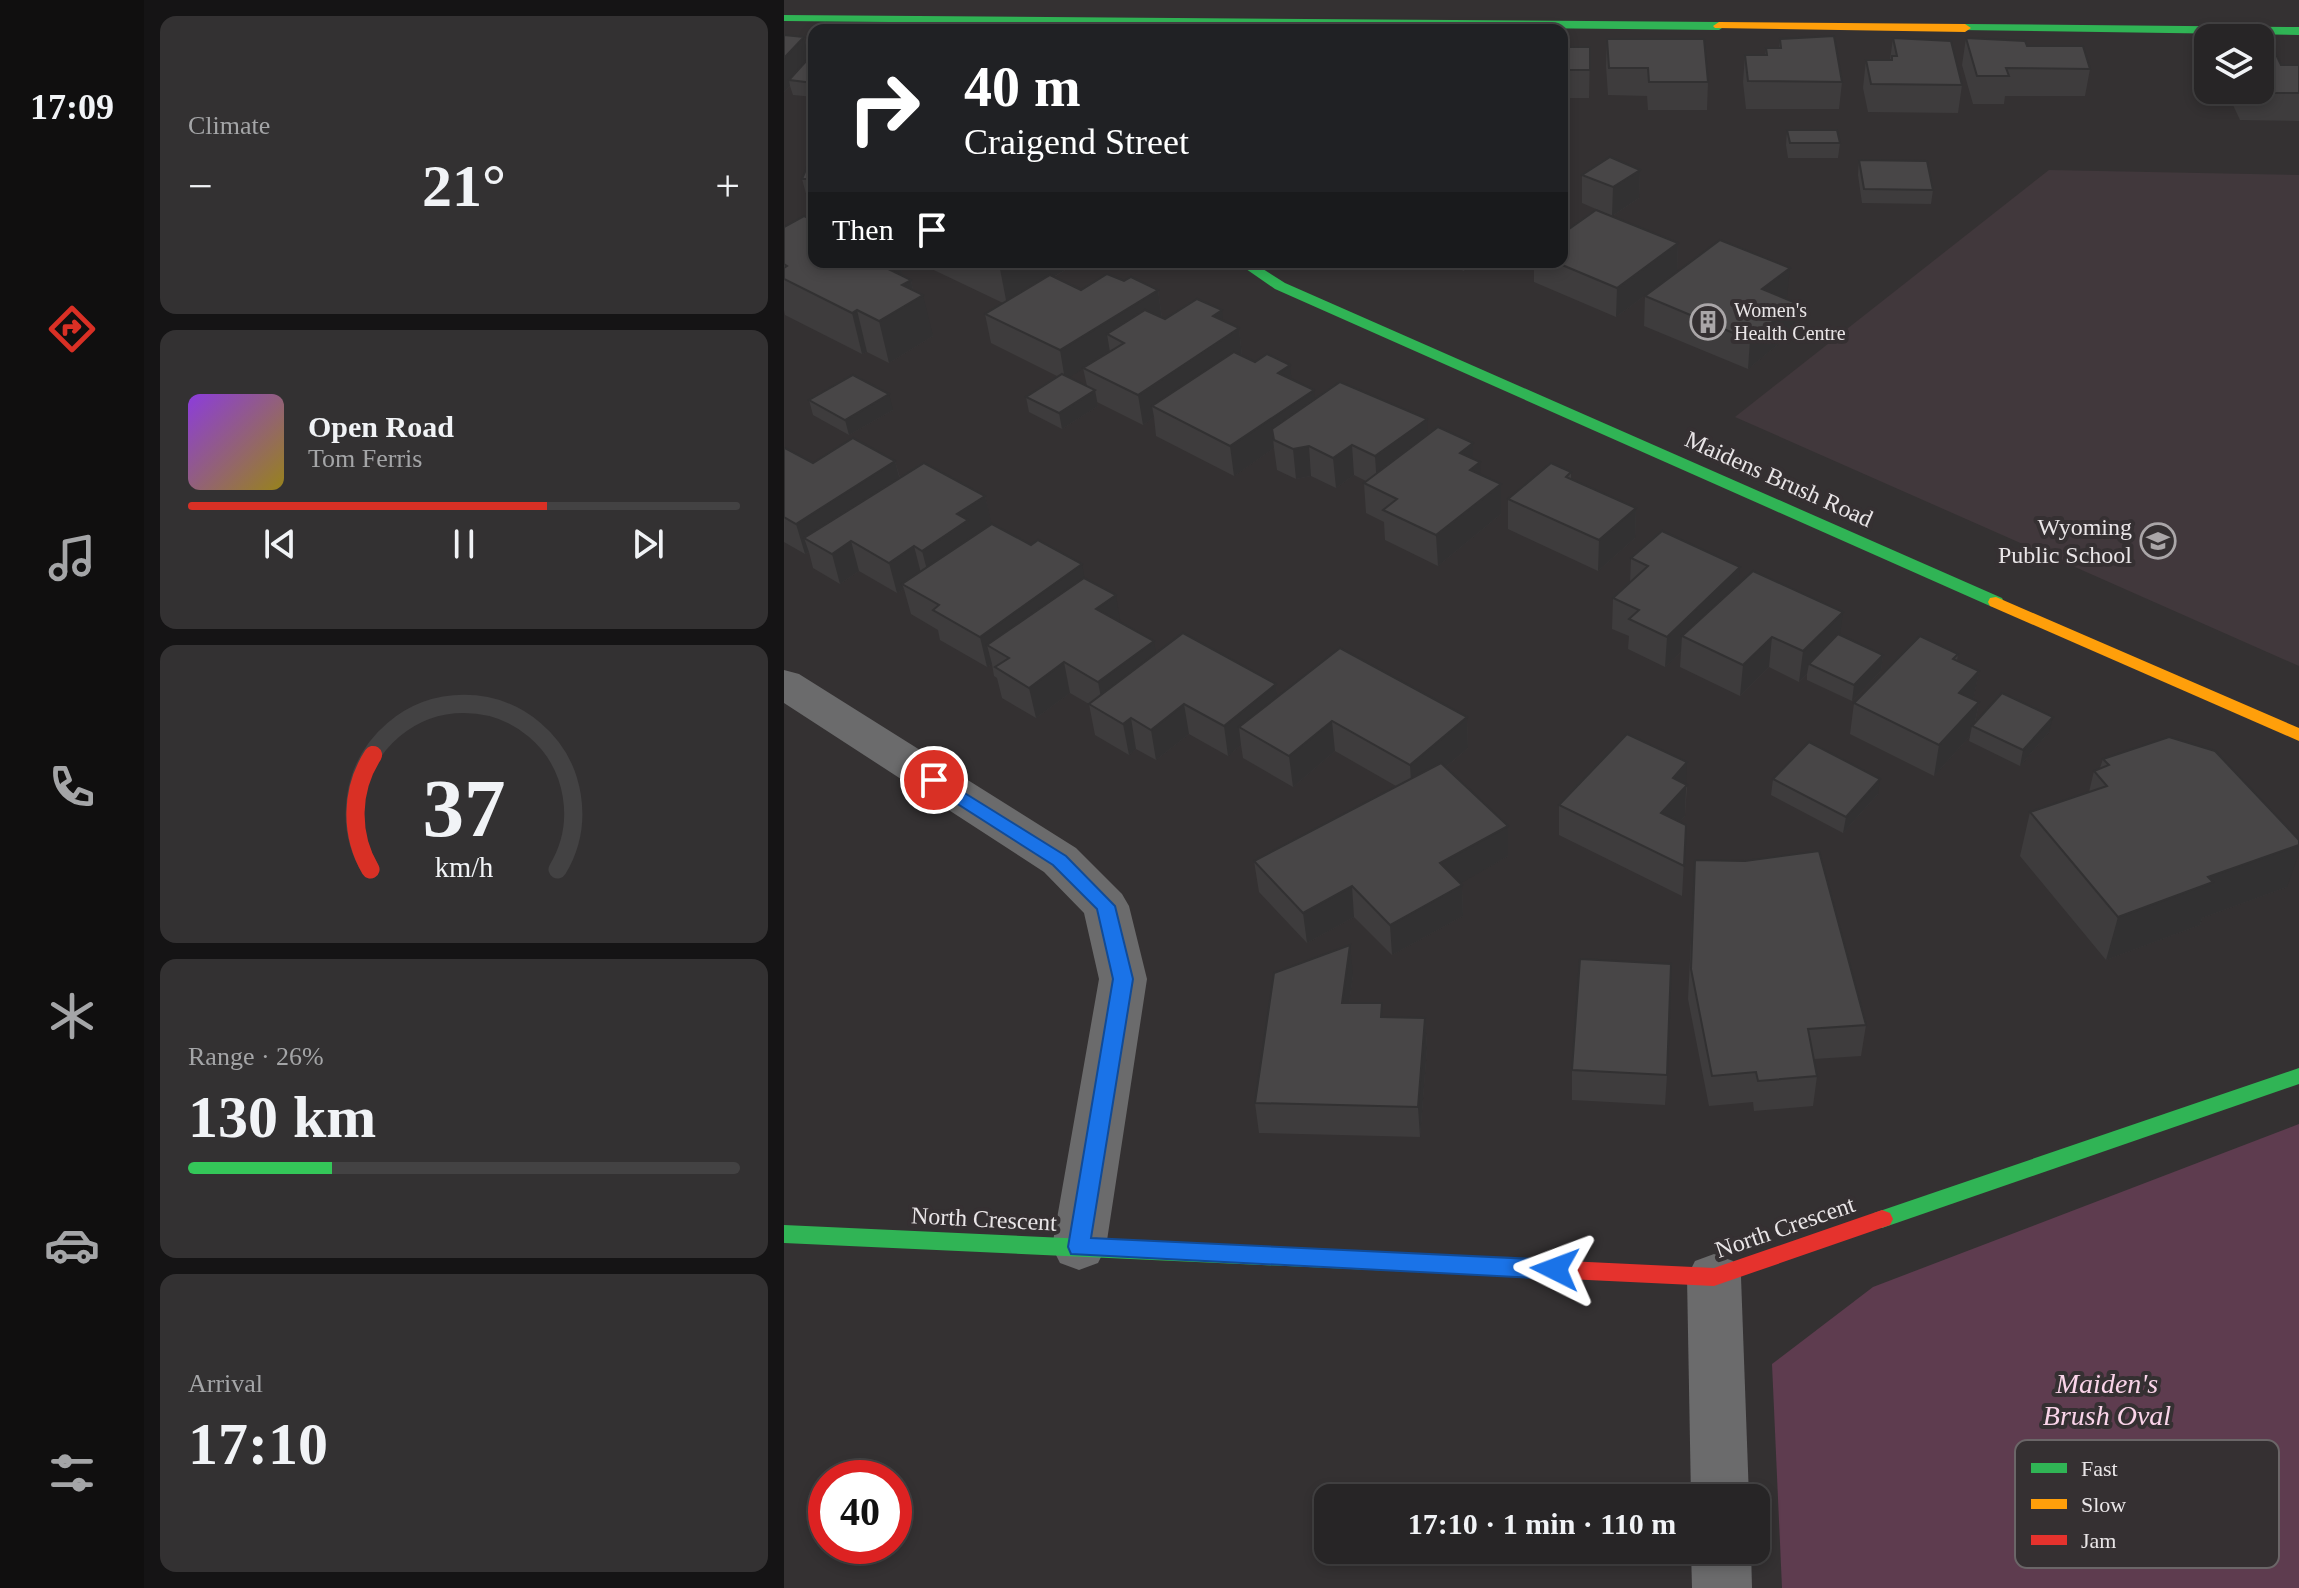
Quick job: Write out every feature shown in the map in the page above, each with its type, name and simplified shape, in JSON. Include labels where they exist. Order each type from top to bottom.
[{"type":"street","points":[[1108,24],[1115,0]]},
{"type":"street","points":[[784,18],[1062,24]]},
{"type":"street","points":[[1568,27],[2299,31]]},
{"type":"street","name":"Maidens Brush Road","points":[[1252,268],[1280,286],[2299,735]]},
{"type":"street","points":[[784,684],[1060,860],[1106,906],[1123,979],[1079,1247]]},
{"type":"street","name":"North Crescent","points":[[784,1234],[1714,1277],[2299,1076]]},
{"type":"street","points":[[1714,1277],[1720,1484]]},
{"type":"street","points":[[1721,1564],[1722,1588]]},
{"type":"shaded area","name":"Wyoming Public School","points":[[2049,170],[2299,175],[2299,666],[1735,417]]},
{"type":"green space","name":"Maiden's Brush Oval","points":[[2299,1124],[2299,1588],[1782,1588],[1772,1364],[1873,1287]]},
{"type":"building","points":[[784,35],[804,37],[784,58]]},
{"type":"building","points":[[1834,36],[1842,82],[1748,81],[1745,55],[1767,55],[1766,48],[1781,48],[1780,39]]},
{"type":"building","points":[[1893,38],[1951,41],[1962,85],[1871,84],[1866,60],[1892,60],[1892,56],[1897,56]]},
{"type":"building","points":[[1966,38],[2025,41],[2027,46],[2083,46],[2090,69],[2006,68],[2009,76],[1977,76]]},
{"type":"building","points":[[1607,39],[1704,39],[1708,82],[1649,82],[1648,68],[1609,68]]},
{"type":"building","points":[[1568,47],[1590,47],[1590,70],[1568,70]]},
{"type":"building","points":[[2274,50],[2281,65],[2299,65],[2299,93],[2274,93]]},
{"type":"building","points":[[808,59],[808,82],[789,80]]},
{"type":"building","points":[[1787,130],[1837,130],[1840,143],[1790,143]]},
{"type":"building","points":[[1610,157],[1640,170],[1613,187],[1582,175]]},
{"type":"building","points":[[1859,160],[1927,161],[1933,190],[1864,189]]},
{"type":"building","points":[[808,164],[808,179],[802,179]]},
{"type":"building","points":[[1596,210],[1678,243],[1617,288],[1568,267],[1568,230]]},
{"type":"building","points":[[804,216],[808,218],[808,268],[886,268],[911,280],[902,285],[923,295],[879,321],[857,310],[852,313],[784,279],[784,268],[787,266],[784,264],[784,227]]},
{"type":"building","points":[[1720,240],[1790,268],[1762,289],[1796,303],[1750,340],[1645,296]]},
{"type":"building","points":[[1107,274],[1124,281],[1131,277],[1158,290],[1060,350],[985,314],[1050,275],[1081,290]]},
{"type":"building","points":[[1197,299],[1222,310],[1213,316],[1239,328],[1138,395],[1083,368],[1124,343],[1107,334],[1145,310],[1165,319]]},
{"type":"building","points":[[1234,352],[1255,362],[1267,354],[1290,365],[1278,373],[1314,390],[1230,446],[1152,406]]},
{"type":"building","points":[[1062,374],[1095,390],[1059,413],[1026,397]]},
{"type":"building","points":[[853,375],[889,394],[845,420],[809,400]]},
{"type":"building","points":[[1340,382],[1427,419],[1375,456],[1352,445],[1333,458],[1309,446],[1293,449],[1274,440],[1272,429]]},
{"type":"building","points":[[1438,427],[1473,443],[1460,453],[1480,462],[1470,470],[1501,484],[1436,535],[1383,510],[1397,499],[1364,483]]},
{"type":"building","points":[[853,438],[895,461],[796,524],[784,517],[784,449],[813,463]]},
{"type":"building","points":[[924,463],[985,496],[957,514],[968,520],[922,551],[914,546],[889,563],[851,541],[832,554],[804,538]]},
{"type":"building","points":[[1551,463],[1571,472],[1566,477],[1636,508],[1599,540],[1508,499]]},
{"type":"building","points":[[992,524],[1031,545],[1038,540],[1082,564],[980,637],[933,610],[939,605],[902,584]]},
{"type":"building","points":[[1662,531],[1740,567],[1667,637],[1629,619],[1639,610],[1613,598],[1648,566],[1631,558]]},
{"type":"building","points":[[1753,571],[1843,612],[1803,651],[1772,637],[1743,665],[1682,636]]},
{"type":"building","points":[[1084,578],[1116,595],[1096,609],[1154,641],[1098,682],[1064,662],[1029,688],[995,667],[1009,658],[987,645]]},
{"type":"building","points":[[1183,633],[1276,684],[1224,726],[1184,704],[1151,730],[1131,718],[1123,724],[1089,704]]},
{"type":"building","points":[[1838,634],[1883,655],[1854,685],[1809,664]]},
{"type":"building","points":[[1920,636],[1958,654],[1953,659],[1979,671],[1959,693],[1979,702],[1939,745],[1854,703]]},
{"type":"building","points":[[1340,648],[1467,717],[1410,765],[1332,721],[1289,756],[1239,727]]},
{"type":"building","points":[[2002,693],[2053,717],[2023,750],[1972,726]]},
{"type":"building","points":[[1627,734],[1687,762],[1673,778],[1687,785],[1661,813],[1686,825],[1684,866],[1559,805]]},
{"type":"building","points":[[2169,737],[2215,751],[2299,840],[2299,845],[2208,877],[2213,882],[2118,917],[2030,812],[2107,786],[2094,771],[2109,765],[2103,759]]},
{"type":"building","points":[[1809,742],[1880,779],[1846,817],[1773,779]]},
{"type":"building","points":[[1441,763],[1508,826],[1440,863],[1462,885],[1390,925],[1352,886],[1303,913],[1254,861]]},
{"type":"building","points":[[1819,851],[1866,1025],[1808,1029],[1817,1076],[1758,1081],[1756,1072],[1712,1076],[1691,969],[1695,860],[1745,861]]},
{"type":"building","points":[[1350,945],[1342,1003],[1382,1003],[1381,1017],[1425,1018],[1418,1107],[1255,1103],[1274,973]]},
{"type":"building","points":[[1580,959],[1671,964],[1667,1075],[1572,1070]]},
{"type":"traffic: fast","points":[[784,18],[1485,24]]},
{"type":"traffic: fast","points":[[1568,25],[1719,26]]},
{"type":"traffic: fast","points":[[1965,28],[2299,31]]},
{"type":"traffic: fast","points":[[1252,268],[1280,286],[1996,602]]},
{"type":"traffic: fast","points":[[1882,1219],[2299,1076]]},
{"type":"traffic: fast","points":[[784,1234],[1525,1268]]},
{"type":"traffic: slow","points":[[1719,26],[1965,28]]},
{"type":"traffic: slow","points":[[1996,602],[2299,735]]},
{"type":"traffic: jam","points":[[1525,1268],[1714,1277],[1882,1219]]},
{"type":"place","name":"Women's Health Centre","points":[[1708,322]]},
{"type":"place","name":"Wyoming Public School","points":[[2158,541]]},
{"type":"route","points":[[934,780],[1060,860],[1106,906],[1123,979],[1079,1247],[1555,1269]]}]
